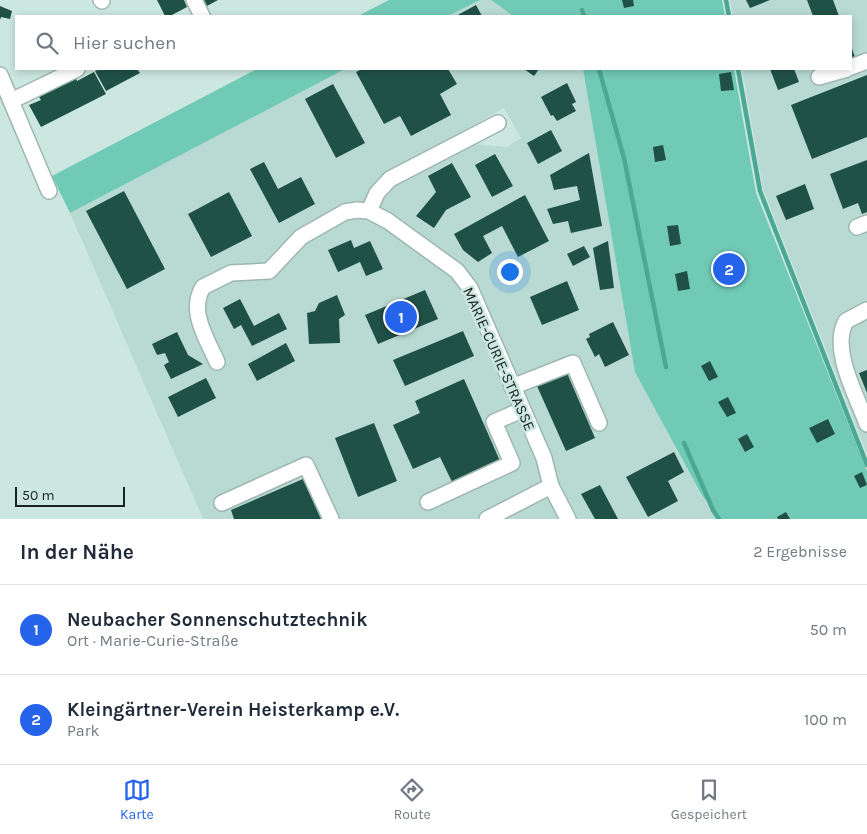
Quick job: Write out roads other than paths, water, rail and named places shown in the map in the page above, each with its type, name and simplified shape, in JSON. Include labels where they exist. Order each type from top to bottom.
[{"type":"street","points":[[194,0],[202,15]]},
{"type":"street","points":[[852,67],[867,61]]},
{"type":"street","points":[[11,101],[75,70]]},
{"type":"street","points":[[819,77],[844,70]]},
{"type":"street","points":[[0,75],[49,191]]},
{"type":"street","points":[[217,362],[198,316],[198,295],[204,286],[231,273],[269,271],[301,237],[345,212],[356,210],[369,211],[377,193],[390,179],[498,123]]},
{"type":"street","name":"MARIE-CURIE-STRASSE","points":[[369,211],[388,221],[457,271],[470,288],[544,458],[551,486],[568,519]]},
{"type":"street","points":[[867,310],[846,321],[840,338],[840,351],[867,424]]},
{"type":"street","points":[[512,387],[573,363],[599,423]]},
{"type":"street","points":[[428,502],[512,463],[494,422],[522,410]]},
{"type":"street","points":[[222,503],[306,465],[330,519]]},
{"type":"street","points":[[487,519],[551,486]]},
{"type":"waterway","points":[[726,0],[729,15]]},
{"type":"waterway","points":[[582,10],[584,15]]},
{"type":"waterway","points":[[599,70],[624,158],[666,367]]},
{"type":"waterway","points":[[738,70],[760,191],[867,465]]},
{"type":"waterway","points":[[684,443],[713,510],[719,519]]},
{"type":"place","name":"Kleingärtner-Verein Heisterkamp e.V.","points":[[729,269]]},
{"type":"place","name":"Neubacher Sonnenschutztechnik","points":[[401,317]]}]
